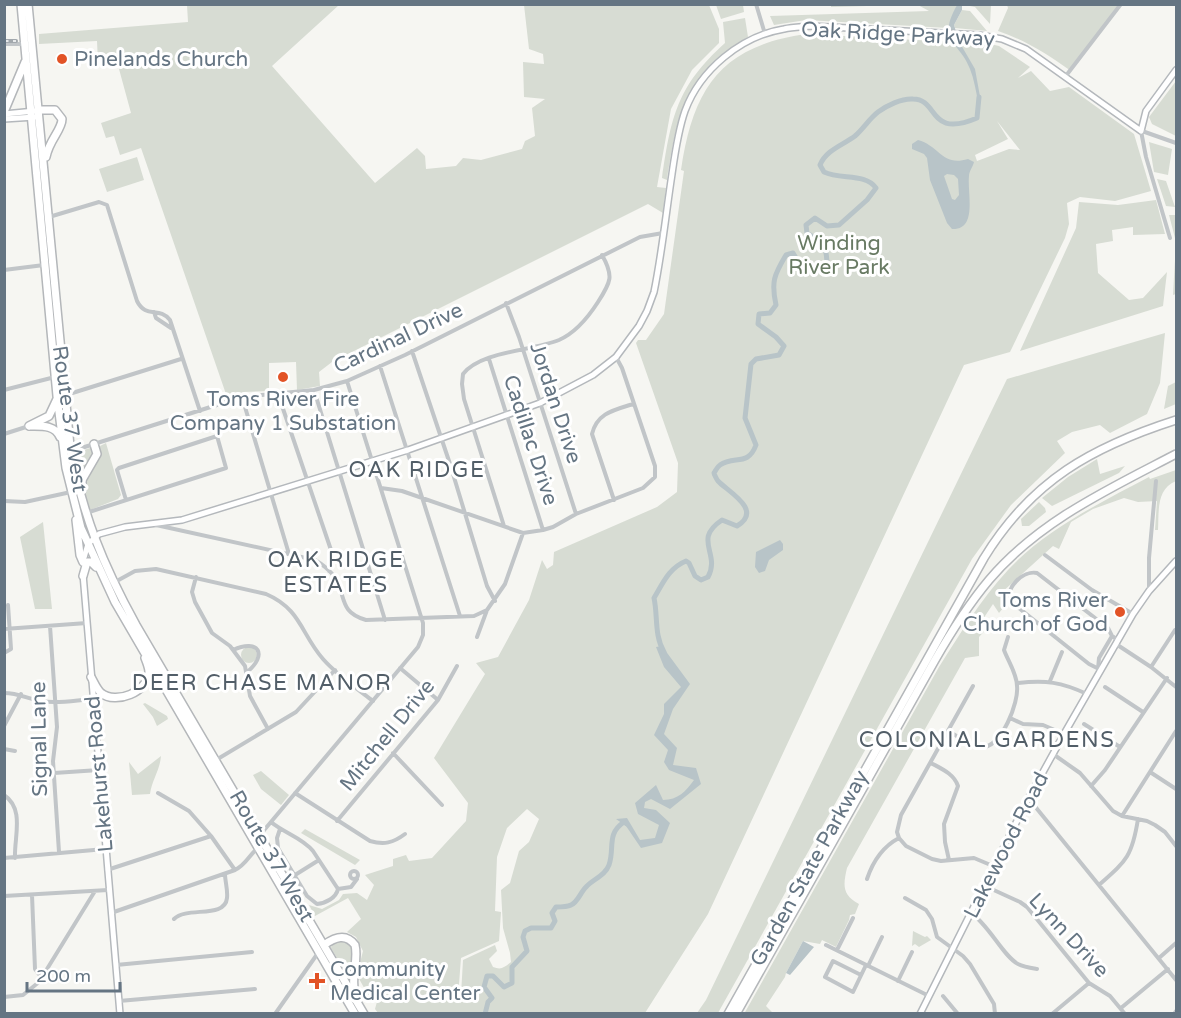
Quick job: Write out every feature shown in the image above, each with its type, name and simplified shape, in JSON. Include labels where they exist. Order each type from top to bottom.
[{"type":"highway","name":"Route 37 West","points":[[21,4],[49,218],[63,442],[85,512],[100,572],[259,848],[360,1012]]},
{"type":"highway","name":"Route 37 West","points":[[28,4],[45,265],[56,376],[61,396],[71,492],[76,509],[113,582],[284,876],[321,948]]},
{"type":"highway","points":[[4,113],[23,71],[27,56]]},
{"type":"highway","points":[[36,114],[55,110],[61,116],[62,121],[48,147],[44,168]]},
{"type":"highway","points":[[29,426],[49,416],[61,396]]},
{"type":"highway","name":"Garden State Parkway","points":[[728,1014],[998,536],[1038,493],[1070,466],[1107,445],[1176,420]]},
{"type":"highway","points":[[29,426],[56,430],[63,442]]},
{"type":"highway","points":[[85,512],[81,482],[97,454],[94,444]]},
{"type":"highway","name":"Garden State Parkway","points":[[736,1014],[935,660],[974,599],[995,573],[1041,531],[1085,502],[1154,465],[1176,456]]},
{"type":"highway","points":[[76,509],[80,555],[83,562]]},
{"type":"highway","points":[[83,576],[85,566],[89,562],[100,572]]},
{"type":"highway","points":[[91,677],[100,692],[109,697],[116,698],[134,693],[144,685],[149,672],[140,645]]},
{"type":"highway","points":[[321,948],[341,937],[348,938],[355,945],[356,959],[352,981],[360,1012]]},
{"type":"main road","name":"Oak Ridge Parkway","points":[[91,541],[99,534],[125,527],[182,520],[442,439],[540,403],[593,375],[616,357],[628,343],[647,311],[658,275],[680,126],[693,94],[702,80],[730,52],[765,34],[783,28],[811,26],[991,37],[1026,49],[1141,131]]},
{"type":"main road","points":[[1127,121],[1137,121],[1176,70]]},
{"type":"main road","points":[[1141,131],[1146,111]]},
{"type":"main road","points":[[4,113],[36,114]]},
{"type":"main road","points":[[4,119],[36,114]]},
{"type":"main road","name":"Lakehurst Road","points":[[91,541],[83,562],[83,576],[120,1014]]},
{"type":"main road","name":"Lakewood Road","points":[[920,1014],[993,866],[1099,670],[1149,591],[1176,561]]},
{"type":"street","points":[[756,4],[765,34]]},
{"type":"street","points":[[1065,77],[1121,4]]},
{"type":"street","points":[[4,45],[26,44]]},
{"type":"street","points":[[1141,131],[1146,157],[1170,238]]},
{"type":"street","name":"Oak Ridge Parkway","points":[[1141,131],[1176,143]]},
{"type":"street","points":[[49,218],[99,202],[105,203],[137,301],[146,311],[161,312],[166,315],[200,411]]},
{"type":"street","name":"Cardinal Drive","points":[[67,452],[242,398],[314,390],[347,381],[640,237],[663,233]]},
{"type":"street","points":[[504,526],[463,392],[462,378],[470,367],[478,362],[559,340],[582,323],[595,307],[610,281],[609,266],[602,255]]},
{"type":"street","points":[[4,270],[45,265]]},
{"type":"street","name":"Jordan Drive","points":[[506,303],[576,514]]},
{"type":"street","points":[[154,312],[156,318],[172,328]]},
{"type":"street","points":[[412,351],[442,439],[487,586],[495,601]]},
{"type":"street","points":[[381,488],[402,491],[523,533],[543,530],[576,514],[643,488],[652,481],[656,473],[655,466],[622,368],[616,357]]},
{"type":"street","points":[[61,396],[182,359]]},
{"type":"street","name":"Cadillac Drive","points":[[489,359],[543,530]]},
{"type":"street","points":[[380,366],[460,616]]},
{"type":"street","points":[[4,390],[56,376]]},
{"type":"street","points":[[260,836],[400,668],[421,641],[423,632],[422,618],[347,381]]},
{"type":"street","points":[[314,390],[385,620]]},
{"type":"street","points":[[278,394],[331,550],[332,559],[329,571]]},
{"type":"street","points":[[242,398],[289,554]]},
{"type":"street","points":[[614,500],[593,439],[594,425],[605,414],[633,404]]},
{"type":"street","points":[[4,434],[29,426]]},
{"type":"street","points":[[85,512],[126,500],[227,468],[217,436],[118,469],[126,500]]},
{"type":"street","points":[[1149,591],[1149,558],[1156,481]]},
{"type":"street","points":[[4,501],[25,502],[71,492]]},
{"type":"street","points":[[155,525],[315,560],[329,571],[338,586],[344,605],[353,615],[366,620],[474,616],[487,610]]},
{"type":"street","points":[[477,637],[487,610],[505,584],[523,533]]},
{"type":"street","points":[[1045,555],[1092,590],[1133,614]]},
{"type":"street","points":[[113,582],[135,571],[148,569],[196,577],[266,594],[280,601],[299,620],[317,651],[335,670],[373,701]]},
{"type":"street","points":[[1099,670],[1010,601],[1008,597],[1010,588],[1026,573],[1037,573],[1108,628],[1117,642],[1176,687]]},
{"type":"street","points":[[196,577],[192,592],[195,602],[212,633],[233,650],[247,672],[250,696],[268,729]]},
{"type":"street","points":[[4,653],[11,649],[7,629],[8,605]]},
{"type":"street","points":[[7,629],[87,623]]},
{"type":"street","name":"Signal Lane","points":[[50,626],[57,727],[53,761],[59,852]]},
{"type":"street","points":[[1152,667],[1175,630]]},
{"type":"street","points":[[948,731],[976,746],[985,747],[997,739],[1017,703],[1018,683],[1004,650],[1008,636]]},
{"type":"street","points":[[1099,670],[1099,658],[1112,636]]},
{"type":"street","points":[[233,650],[249,645],[257,649],[258,661],[247,672]]},
{"type":"street","points":[[1050,681],[1062,652]]},
{"type":"street","name":"Mitchell Drive","points":[[337,821],[438,700],[457,666]]},
{"type":"street","points":[[400,668],[438,700]]},
{"type":"street","points":[[216,760],[303,706],[335,670]]},
{"type":"street","points":[[1091,786],[1099,778],[1167,678]]},
{"type":"street","points":[[1018,683],[1050,681],[1087,694]]},
{"type":"street","points":[[973,687],[901,815],[897,827],[899,838],[906,846],[932,859],[940,861],[974,858],[993,866]]},
{"type":"street","points":[[1105,687],[1143,712]]},
{"type":"street","points":[[4,693],[21,694],[38,701],[93,699]]},
{"type":"street","points":[[4,726],[21,694]]},
{"type":"street","points":[[1010,718],[1023,724],[1052,727],[1064,734]]},
{"type":"street","points":[[1084,724],[1120,747]]},
{"type":"street","points":[[1122,816],[1176,731]]},
{"type":"street","points":[[4,749],[15,751]]},
{"type":"street","points":[[393,753],[442,805]]},
{"type":"street","points":[[1053,754],[1077,770],[1107,805],[1122,816],[1155,825],[1165,832],[1176,846]]},
{"type":"street","points":[[931,763],[948,772],[956,780],[958,786],[944,824],[949,860]]},
{"type":"street","points":[[54,773],[99,770]]},
{"type":"street","points":[[1150,772],[1176,789]]},
{"type":"street","points":[[158,793],[189,811],[211,836],[235,870]]},
{"type":"street","points":[[295,794],[370,841],[390,843],[405,834]]},
{"type":"street","points":[[4,795],[12,802],[16,811],[15,858]]},
{"type":"street","points":[[1028,799],[1176,980]]},
{"type":"street","points":[[1099,885],[1130,854],[1135,842],[1138,819]]},
{"type":"street","points":[[271,822],[309,846],[338,889]]},
{"type":"street","points":[[280,829],[277,845],[307,896],[315,903],[326,902],[337,894],[338,889]]},
{"type":"street","points":[[107,870],[211,836]]},
{"type":"street","points":[[867,879],[881,851],[899,838]]},
{"type":"street","points":[[111,914],[235,870],[259,848]]},
{"type":"street","points":[[4,858],[105,849]]},
{"type":"street","points":[[288,884],[295,875],[319,860]]},
{"type":"street","points":[[174,920],[182,913],[215,910],[222,907],[227,898],[225,874]]},
{"type":"street","points":[[284,876],[295,875]]},
{"type":"street","points":[[338,889],[351,887],[357,879]]},
{"type":"street","name":"Lynn Drive","points":[[984,886],[1027,907],[1089,983],[1110,996],[1125,1014]]},
{"type":"street","points":[[4,896],[108,890]]},
{"type":"street","points":[[4,997],[23,996],[42,978],[95,891]]},
{"type":"street","points":[[32,895],[35,969],[42,978]]},
{"type":"street","points":[[905,898],[926,910],[932,919],[937,936],[970,964],[994,1004],[995,1014]]},
{"type":"street","points":[[970,913],[981,920],[1014,961],[1037,969]]},
{"type":"street","points":[[837,950],[853,918]]},
{"type":"street","points":[[861,975],[833,961],[825,977],[853,992],[882,937]]},
{"type":"street","points":[[1159,958],[1176,944]]},
{"type":"street","points":[[826,945],[929,996]]},
{"type":"street","points":[[274,1014],[321,948]]},
{"type":"street","points":[[115,965],[252,952]]},
{"type":"street","points":[[898,981],[912,952]]},
{"type":"street","points":[[1121,1008],[1168,969]]},
{"type":"street","points":[[1052,1014],[1089,983]]},
{"type":"street","points":[[118,1001],[255,989]]},
{"type":"street","points":[[943,996],[958,1014]]},
{"type":"street","points":[[994,1004],[1000,1002]]},
{"type":"green space","points":[[831,4],[903,4],[903,5],[831,7]]},
{"type":"green space","points":[[187,5],[339,5],[272,66],[375,183],[417,148],[425,156],[426,169],[456,166],[463,158],[481,160],[522,149],[525,141],[535,136],[532,108],[545,99],[524,97],[523,62],[544,64],[543,54],[529,49],[524,5],[709,5],[719,29],[719,43],[692,70],[671,109],[657,187],[666,188],[663,213],[648,204],[332,362],[319,372],[320,386],[297,390],[296,362],[269,363],[269,391],[244,392],[227,397],[141,148],[120,155],[114,136],[106,138],[101,123],[131,113],[116,58],[98,63],[97,41],[39,44],[39,34],[188,22]]},
{"type":"green space","points":[[716,5],[743,5],[744,12],[721,19]]},
{"type":"green space","points":[[918,5],[957,5],[948,28],[806,20],[774,25],[770,16],[929,11]]},
{"type":"green space","points":[[965,5],[991,5],[990,24],[975,7]]},
{"type":"green space","points":[[1007,5],[1120,5],[1071,71],[1036,48],[998,31],[1008,8]]},
{"type":"green space","points":[[962,10],[970,11],[987,31],[955,28],[954,25]]},
{"type":"green space","points":[[745,18],[748,37],[710,66],[688,97],[675,133],[667,180],[662,178],[673,120],[686,89],[696,74],[725,43],[723,22]]},
{"type":"green space","name":"Winding River Park","points":[[806,34],[999,46],[1030,67],[1018,78],[1031,71],[1050,91],[1069,87],[1134,134],[1151,191],[1115,201],[1080,197],[1067,203],[1069,224],[1065,238],[1010,352],[964,365],[708,914],[645,1013],[378,1013],[375,1009],[378,998],[368,995],[357,975],[363,951],[356,937],[347,932],[361,919],[348,898],[315,916],[309,905],[322,909],[339,900],[343,894],[357,893],[367,900],[374,885],[365,875],[393,866],[393,859],[406,855],[409,861],[432,858],[466,821],[468,803],[434,758],[485,674],[476,663],[498,657],[529,600],[542,560],[547,569],[553,565],[554,552],[657,507],[677,492],[678,463],[636,343],[638,340],[646,340],[664,314],[684,171],[681,170],[686,141],[703,95],[716,76],[732,61],[752,49],[776,40]],"holes":[[[997,121],[1020,150],[1009,149],[977,161],[975,155],[1008,139]],[[527,809],[539,819],[529,842],[519,851],[510,883],[501,890],[503,928],[511,962],[502,968],[493,967],[489,959],[497,951],[495,945],[463,960],[461,995],[458,997],[461,958],[499,941],[501,912],[495,911],[497,857],[507,828]]]},
{"type":"green space","points":[[1176,81],[1176,136],[1152,124],[1149,117]]},
{"type":"green space","points":[[1149,142],[1172,149],[1168,175],[1154,172]]},
{"type":"green space","points":[[137,157],[144,180],[107,192],[99,169]]},
{"type":"green space","points":[[1157,179],[1166,181],[1175,207],[1166,206]]},
{"type":"green space","points":[[1156,200],[1165,234],[1133,235],[1133,227],[1112,230],[1113,241],[1096,244],[1098,273],[1129,300],[1143,298],[1167,272],[1163,306],[1020,351],[1076,228],[1079,202],[1118,205]]},
{"type":"green space","points":[[1169,215],[1176,215],[1176,242]]},
{"type":"green space","points":[[1176,242],[1176,294],[1173,295]]},
{"type":"green space","points":[[1165,333],[1160,383],[1147,414],[1110,433],[1100,425],[1072,432],[1057,441],[1065,453],[1011,505],[972,559],[718,1013],[697,1013],[706,1000],[1007,379]]},
{"type":"green space","points":[[1176,382],[1176,404],[1164,409],[1168,386]]},
{"type":"green space","points":[[106,443],[121,495],[118,499],[90,510],[83,485],[98,447]]},
{"type":"green space","points":[[90,448],[95,452],[81,477],[75,453]]},
{"type":"green space","points":[[1097,459],[1100,474],[1125,466],[1119,473],[1052,506],[1042,498],[1068,477]]},
{"type":"green space","points":[[1176,470],[1176,481],[1162,495],[1158,530],[1155,530],[1157,501],[1138,502],[1124,498],[1093,509],[1071,522],[1059,549],[1053,546],[1000,594],[1008,602],[999,613],[993,604],[983,619],[990,625],[979,637],[979,656],[965,658],[847,868],[845,889],[849,897],[859,904],[855,914],[850,915],[836,947],[822,940],[820,944],[803,941],[785,977],[766,1006],[773,1013],[744,1014],[939,667],[988,593],[1023,555],[1056,529],[1149,477],[1150,479]]},
{"type":"green space","points":[[1039,502],[1046,512],[1029,526],[1022,526],[1021,519]]},
{"type":"green space","points":[[43,522],[52,609],[35,609],[20,537]]},
{"type":"green space","points":[[246,647],[252,647],[257,655],[255,661],[246,663],[241,658],[241,652]]},
{"type":"green space","points":[[143,704],[167,716],[168,719],[157,726]]},
{"type":"green space","points":[[161,756],[150,794],[132,795],[129,762],[138,774]]},
{"type":"green space","points":[[261,771],[289,795],[281,805],[261,789],[253,775]]},
{"type":"green space","points":[[305,829],[360,860],[355,865],[301,833]]},
{"type":"green space","points":[[913,931],[931,940],[919,947],[915,944],[912,946]]},
{"type":"green space","points":[[342,940],[353,949],[351,965],[346,970],[331,948],[332,944]]},
{"type":"shaded area","points":[[957,5],[962,5],[962,10],[954,25],[957,38],[975,69],[981,102],[978,102],[970,69],[949,34],[951,17]]},
{"type":"shaded area","points":[[918,140],[952,160],[968,159],[974,162],[969,174],[970,209],[965,224],[960,228],[952,229],[947,223],[930,180],[927,158],[924,154],[912,149],[912,144]],"holes":[[[954,175],[958,179],[959,195],[955,200],[952,199],[944,176]]]},
{"type":"shaded area","points":[[780,540],[783,550],[769,560],[765,571],[759,573],[755,567],[756,552]]},
{"type":"shaded area","points":[[662,646],[690,684],[673,709],[664,734],[677,748],[673,765],[696,768],[701,784],[670,809],[651,799],[645,802],[644,808],[656,810],[670,823],[662,843],[641,848],[626,826],[616,819],[627,818],[640,840],[655,838],[659,825],[638,814],[635,803],[656,785],[663,800],[677,797],[694,780],[669,770],[664,762],[668,750],[654,735],[664,714],[664,704],[681,687],[664,667],[656,647]]},
{"type":"shaded area","points":[[803,941],[814,947],[790,975],[786,973]]},
{"type":"waterway","points":[[664,652],[657,632],[654,598],[660,587],[667,576],[686,561],[695,576],[701,580],[708,577],[711,568],[708,540],[713,527],[722,520],[737,526],[747,514],[741,501],[718,481],[714,473],[725,462],[749,456],[756,445],[745,418],[751,364],[756,359],[779,355],[784,346],[758,324],[759,314],[770,313],[776,305],[774,284],[779,268],[786,255],[793,253],[799,263],[814,272],[827,266],[825,249],[807,233],[806,225],[815,218],[827,226],[839,225],[867,200],[876,188],[866,180],[824,172],[820,165],[831,152],[855,136],[872,117],[894,103],[909,99],[921,101],[942,121],[950,124],[977,118],[979,97]]},
{"type":"waterway","points":[[485,1014],[488,1002],[492,998],[484,987],[487,976],[493,976],[504,987],[512,983],[512,967],[527,951],[523,937],[525,931],[531,928],[551,928],[555,921],[552,913],[556,907],[573,904],[586,887],[605,872],[611,859],[615,831],[624,822],[627,824]]},
{"type":"railway","points":[[4,41],[16,41]]},
{"type":"place","name":"Pinelands Church","points":[[62,59]]},
{"type":"place","name":"Toms River Fire Company 1 Substation","points":[[283,377]]},
{"type":"place","name":"Toms River Church of God","points":[[1120,612]]},
{"type":"place","name":"Community Medical Center","points":[[317,981]]},
{"type":"district","name":"OAK RIDGE","points":[[417,469]]},
{"type":"district","name":"OAK RIDGE ESTATES","points":[[336,572]]},
{"type":"district","name":"DEER CHASE MANOR","points":[[262,682]]},
{"type":"district","name":"COLONIAL GARDENS","points":[[987,739]]}]
